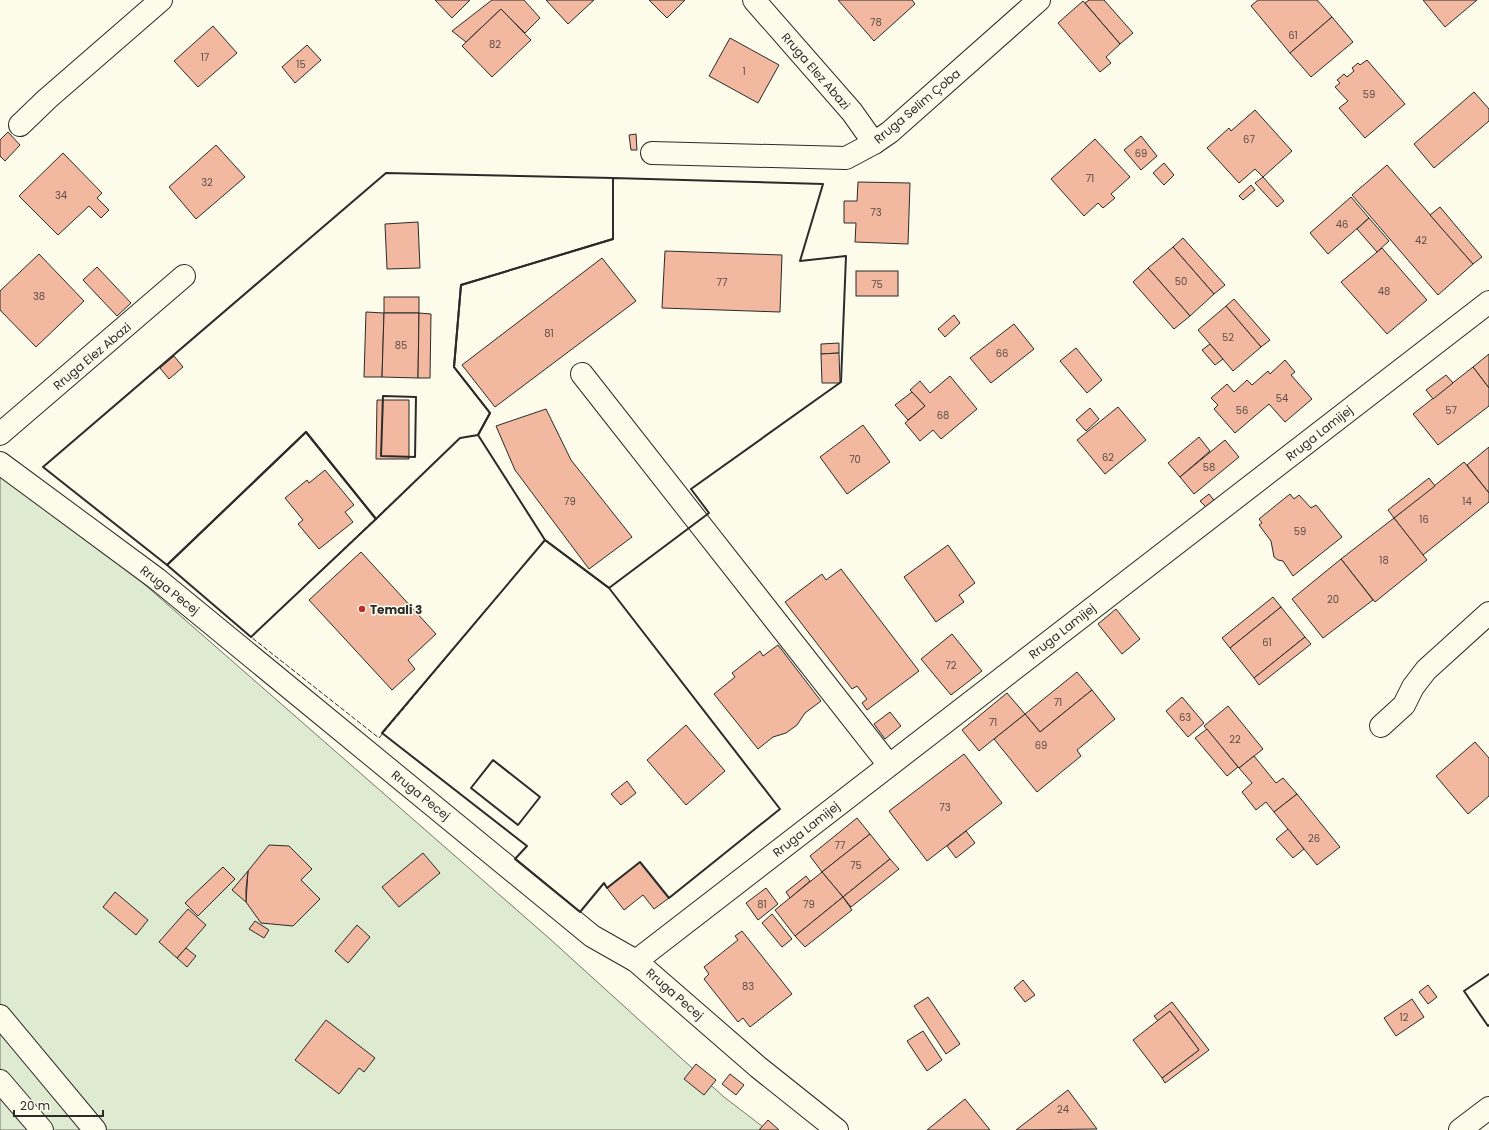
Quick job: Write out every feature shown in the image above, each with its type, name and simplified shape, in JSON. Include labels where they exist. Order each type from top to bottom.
[{"type":"main road","points":[[20,125],[47,99],[161,0]]},
{"type":"main road","name":"Rruga Elez Abazi","points":[[754,0],[852,112],[874,143]]},
{"type":"main road","name":"Rruga Selim Çoba","points":[[652,153],[846,158],[874,143],[896,126],[1039,0]]},
{"type":"main road","name":"Rruga Elez Abazi","points":[[0,434],[184,276]]},
{"type":"main road","name":"Rruga Lamijej","points":[[636,960],[1489,302]]},
{"type":"main road","points":[[582,374],[888,765]]},
{"type":"main road","name":"Rruga Pecej","points":[[0,463],[157,578],[592,936],[636,960],[758,1067],[837,1130]]},
{"type":"main road","points":[[1381,726],[1404,705],[1413,687],[1426,670],[1489,613]]},
{"type":"main road","points":[[0,1016],[95,1130]]},
{"type":"main road","points":[[0,1081],[42,1130]]},
{"type":"main road","points":[[1460,1130],[1489,1108]]},
{"type":"green space","points":[[0,458],[550,939],[724,1097],[767,1130],[0,1130]]},
{"type":"building","points":[[435,0],[470,0],[452,18]]},
{"type":"building","points":[[492,0],[524,0],[540,18],[525,33],[501,9],[466,42],[452,31]]},
{"type":"building","points":[[546,0],[594,0],[568,24]]},
{"type":"building","points":[[649,0],[685,0],[667,18]]},
{"type":"building","points":[[838,0],[912,0],[915,4],[874,41]]},
{"type":"building","points":[[1089,0],[1104,0],[1133,33],[1120,44],[1085,3]]},
{"type":"building","points":[[1258,0],[1317,0],[1332,17],[1290,53],[1251,6]]},
{"type":"building","points":[[1423,0],[1477,0],[1445,27]]},
{"type":"building","points":[[1083,1],[1120,44],[1106,57],[1111,63],[1100,72],[1058,23]]},
{"type":"building","points":[[501,9],[531,40],[492,77],[462,46]]},
{"type":"building","points":[[1332,17],[1353,42],[1311,77],[1290,53]]},
{"type":"building","points":[[213,26],[237,53],[198,87],[174,61]]},
{"type":"building","points":[[730,38],[779,65],[758,103],[709,76]]},
{"type":"building","points":[[307,45],[321,60],[295,83],[282,67]]},
{"type":"building","points":[[1367,60],[1405,104],[1365,138],[1339,108],[1348,101],[1335,87],[1340,83],[1337,80],[1344,74],[1347,77],[1354,71],[1352,68],[1358,63],[1360,65]]},
{"type":"building","points":[[1474,92],[1489,109],[1489,121],[1434,168],[1414,144]]},
{"type":"building","points":[[1255,110],[1292,151],[1263,177],[1255,169],[1239,183],[1207,148],[1229,128],[1231,131]]},
{"type":"building","points":[[8,132],[20,145],[5,161],[0,156],[0,140]]},
{"type":"building","points":[[636,134],[637,150],[631,150],[629,135]]},
{"type":"building","points":[[1141,136],[1157,156],[1141,170],[1124,150]]},
{"type":"building","points":[[1095,139],[1130,177],[1111,194],[1115,198],[1103,208],[1098,203],[1084,216],[1051,179]]},
{"type":"building","points":[[216,145],[245,177],[196,219],[169,187]]},
{"type":"building","points":[[63,153],[102,193],[97,198],[109,210],[101,218],[89,206],[58,235],[19,196]]},
{"type":"building","points":[[1164,163],[1174,175],[1164,185],[1153,173]]},
{"type":"building","points":[[1387,165],[1473,264],[1438,295],[1352,195]]},
{"type":"building","points":[[1263,177],[1284,201],[1277,207],[1255,183]]},
{"type":"building","points":[[858,182],[910,183],[908,244],[855,242],[856,223],[844,223],[844,201],[857,201]]},
{"type":"building","points":[[1251,185],[1255,190],[1243,200],[1239,196]]},
{"type":"building","points":[[1351,197],[1369,218],[1328,254],[1310,233]]},
{"type":"building","points":[[1440,207],[1482,257],[1473,264],[1430,215]]},
{"type":"building","points":[[1369,218],[1389,241],[1377,252],[1357,229]]},
{"type":"building","points":[[418,222],[420,268],[387,269],[385,224]]},
{"type":"building","points":[[1183,238],[1225,285],[1214,294],[1173,247]]},
{"type":"building","points":[[1173,247],[1214,294],[1190,316],[1148,268]]},
{"type":"building","points":[[1382,248],[1427,300],[1387,334],[1341,282]]},
{"type":"building","points":[[665,251],[782,255],[780,312],[662,308]]},
{"type":"building","points":[[39,254],[84,301],[36,347],[0,310],[0,291]]},
{"type":"building","points":[[602,258],[636,301],[495,407],[462,365]]},
{"type":"building","points":[[97,267],[131,303],[117,316],[83,280]]},
{"type":"building","points":[[1148,268],[1190,316],[1174,329],[1133,282]]},
{"type":"building","points":[[856,271],[898,271],[898,296],[856,296]]},
{"type":"building","points":[[384,297],[419,297],[419,313],[384,313]]},
{"type":"building","points":[[1234,299],[1270,340],[1261,347],[1226,306]]},
{"type":"building","points":[[1226,306],[1261,347],[1233,371],[1198,330]]},
{"type":"building","points":[[366,312],[384,313],[382,377],[364,377]]},
{"type":"building","points":[[384,313],[419,313],[418,378],[382,377]]},
{"type":"building","points":[[419,313],[431,314],[430,378],[418,378]]},
{"type":"building","points":[[954,315],[960,323],[945,337],[938,329]]},
{"type":"building","points":[[1014,324],[1034,349],[991,383],[970,358]]},
{"type":"building","points":[[839,343],[839,353],[821,354],[821,344]]},
{"type":"building","points":[[1210,344],[1223,359],[1215,365],[1202,350]]},
{"type":"building","points":[[1076,348],[1102,380],[1087,393],[1060,361]]},
{"type":"building","points":[[839,353],[840,383],[822,383],[821,354]]},
{"type":"building","points":[[1489,354],[1489,388],[1473,367]]},
{"type":"building","points":[[174,356],[183,367],[169,379],[160,368]]},
{"type":"building","points":[[1285,360],[1295,372],[1291,375],[1312,399],[1285,422],[1269,404],[1235,433],[1214,409],[1218,405],[1211,398],[1227,384],[1234,392],[1247,380],[1252,385],[1268,371],[1270,374]]},
{"type":"building","points":[[1473,367],[1489,388],[1489,406],[1438,445],[1413,414]]},
{"type":"building","points":[[1446,375],[1453,383],[1433,399],[1426,390]]},
{"type":"building","points":[[950,376],[977,409],[941,439],[933,430],[920,441],[905,423],[925,406],[910,390],[920,381],[930,393]]},
{"type":"building","points":[[912,392],[925,406],[908,420],[895,405]]},
{"type":"building","points":[[377,400],[409,400],[409,459],[376,459]]},
{"type":"building","points":[[1118,407],[1146,440],[1105,474],[1077,440]]},
{"type":"building","points":[[1090,408],[1099,419],[1086,431],[1076,420]]},
{"type":"building","points":[[546,409],[571,460],[632,537],[589,569],[515,470],[496,426]]},
{"type":"building","points":[[863,425],[890,462],[847,494],[820,457]]},
{"type":"building","points":[[1199,437],[1210,451],[1180,477],[1168,463]]},
{"type":"building","points":[[1225,440],[1239,457],[1194,494],[1180,477]]},
{"type":"building","points":[[1489,447],[1489,493],[1467,465]]},
{"type":"building","points":[[1464,462],[1489,493],[1489,502],[1423,555],[1394,518]]},
{"type":"building","points":[[325,470],[354,505],[345,512],[353,522],[319,549],[298,524],[303,520],[285,498],[307,480],[309,483]]},
{"type":"building","points":[[1429,478],[1435,486],[1394,518],[1388,510]]},
{"type":"building","points":[[1209,494],[1217,504],[1210,511],[1200,501]]},
{"type":"building","points":[[1290,494],[1294,499],[1299,495],[1311,508],[1316,505],[1342,537],[1293,576],[1283,561],[1274,557],[1271,541],[1259,525],[1262,523],[1259,519]]},
{"type":"building","points":[[1394,518],[1427,560],[1375,602],[1341,559]]},
{"type":"building","points":[[948,545],[975,583],[959,595],[964,602],[936,622],[904,577]]},
{"type":"building","points":[[361,552],[436,634],[408,660],[415,669],[392,690],[309,600]]},
{"type":"building","points":[[1341,559],[1373,600],[1323,638],[1292,599]]},
{"type":"building","points":[[841,569],[919,671],[867,710],[862,703],[867,699],[857,686],[852,689],[785,602],[822,574],[826,580]]},
{"type":"building","points":[[1273,597],[1281,607],[1230,648],[1222,638]]},
{"type":"building","points":[[1281,607],[1305,637],[1254,678],[1230,648]]},
{"type":"building","points":[[1116,609],[1140,639],[1122,654],[1098,624]]},
{"type":"building","points":[[952,634],[982,671],[951,695],[921,659]]},
{"type":"building","points":[[1305,637],[1311,644],[1259,685],[1254,678]]},
{"type":"building","points":[[778,645],[821,701],[805,713],[797,725],[786,733],[773,737],[758,749],[714,694],[735,677],[732,673],[760,651],[763,656]]},
{"type":"building","points":[[1077,672],[1092,690],[1040,732],[1025,714]]},
{"type":"building","points":[[1092,690],[1115,719],[1077,750],[1081,756],[1037,792],[994,739],[1025,714],[1040,732]]},
{"type":"building","points":[[1007,693],[1025,714],[979,751],[962,730]]},
{"type":"building","points":[[1182,697],[1204,723],[1188,737],[1166,711]]},
{"type":"building","points":[[1228,706],[1263,749],[1239,768],[1204,726]]},
{"type":"building","points":[[890,712],[901,726],[885,739],[874,724]]},
{"type":"building","points":[[686,725],[725,771],[686,805],[647,760]]},
{"type":"building","points":[[1207,729],[1238,767],[1227,776],[1195,738]]},
{"type":"building","points":[[1475,742],[1489,758],[1489,796],[1468,814],[1436,776]]},
{"type":"building","points":[[964,754],[1002,803],[927,861],[889,811]]},
{"type":"building","points":[[1254,756],[1276,783],[1283,778],[1297,794],[1274,812],[1266,802],[1256,810],[1242,792],[1252,783],[1239,768]]},
{"type":"building","points":[[627,781],[636,793],[621,805],[611,794]]},
{"type":"building","points":[[1297,794],[1340,847],[1317,865],[1274,812]]},
{"type":"building","points":[[857,818],[870,834],[822,872],[810,856]]},
{"type":"building","points":[[1288,829],[1304,849],[1293,858],[1276,839]]},
{"type":"building","points":[[966,831],[975,843],[956,858],[947,846]]},
{"type":"building","points":[[870,834],[890,859],[843,897],[822,872]]},
{"type":"building","points":[[269,845],[289,846],[312,869],[301,880],[320,899],[293,926],[261,923],[246,902],[248,871]]},
{"type":"building","points":[[423,853],[440,873],[399,907],[382,887]]},
{"type":"building","points":[[890,859],[899,869],[851,907],[843,897]]},
{"type":"building","points":[[640,862],[669,898],[654,909],[643,895],[624,910],[607,888]]},
{"type":"building","points":[[223,867],[235,879],[198,916],[185,903]]},
{"type":"building","points":[[248,871],[246,889],[246,902],[232,890]]},
{"type":"building","points":[[822,872],[843,897],[795,936],[775,910]]},
{"type":"building","points":[[806,876],[810,881],[790,898],[786,892]]},
{"type":"building","points":[[766,888],[778,904],[758,920],[746,903]]},
{"type":"building","points":[[115,892],[148,920],[136,935],[103,907]]},
{"type":"building","points":[[843,897],[852,910],[805,947],[795,936]]},
{"type":"building","points":[[188,909],[206,925],[177,958],[159,942]]},
{"type":"building","points":[[772,914],[792,939],[782,947],[762,923]]},
{"type":"building","points":[[255,921],[269,930],[264,938],[249,929]]},
{"type":"building","points":[[357,925],[370,937],[348,963],[335,951]]},
{"type":"building","points":[[742,931],[792,994],[750,1027],[743,1018],[738,1022],[704,979],[709,974],[704,967],[738,940],[735,936]]},
{"type":"building","points":[[186,948],[196,956],[187,967],[177,958]]},
{"type":"building","points":[[1023,980],[1035,995],[1025,1002],[1014,988]]},
{"type":"building","points":[[1428,985],[1437,997],[1428,1004],[1419,992]]},
{"type":"building","points":[[928,997],[960,1044],[946,1054],[914,1006]]},
{"type":"building","points":[[1412,999],[1424,1017],[1396,1036],[1384,1018]]},
{"type":"building","points":[[1172,1002],[1209,1050],[1165,1083],[1162,1078],[1199,1050],[1170,1011],[1158,1021],[1154,1016]]},
{"type":"building","points":[[1170,1011],[1199,1050],[1162,1078],[1133,1040]]},
{"type":"building","points":[[326,1020],[375,1058],[364,1072],[359,1068],[339,1094],[295,1060]]},
{"type":"building","points":[[923,1031],[942,1060],[927,1071],[907,1041]]},
{"type":"building","points":[[696,1064],[716,1080],[704,1095],[684,1079]]},
{"type":"building","points":[[730,1074],[744,1085],[736,1095],[722,1084]]},
{"type":"building","points":[[1068,1090],[1097,1129],[1016,1130]]},
{"type":"building","points":[[965,1099],[990,1130],[927,1130]]},
{"type":"building","points":[[768,1120],[779,1130],[759,1130]]},
{"type":"fence","points":[[478,435],[545,540],[379,738],[251,637],[460,438],[478,435]]},
{"type":"wall","points":[[386,173],[613,178],[613,239],[461,285],[454,367],[490,413],[478,435],[460,438],[376,519],[306,432],[167,565],[43,467],[386,173]]},
{"type":"wall","points":[[613,178],[823,184],[800,261],[846,256],[841,382],[691,489],[709,513],[609,588],[545,540],[478,435],[490,413],[454,367],[461,285],[613,239],[613,178]]},
{"type":"wall","points":[[383,396],[416,397],[415,457],[381,456],[383,396]]},
{"type":"wall","points":[[306,432],[376,519],[251,637],[167,565],[306,432]]},
{"type":"wall","points":[[545,540],[609,588],[780,809],[669,898],[640,862],[607,888],[604,883],[580,912],[515,859],[527,846],[382,733],[545,540]]},
{"type":"wall","points":[[493,760],[540,797],[518,825],[471,788],[493,760]]},
{"type":"wall","points":[[1489,974],[1464,991],[1488,1026],[1489,1025]]},
{"type":"place","name":"Temali 3","points":[[362,609]]}]
